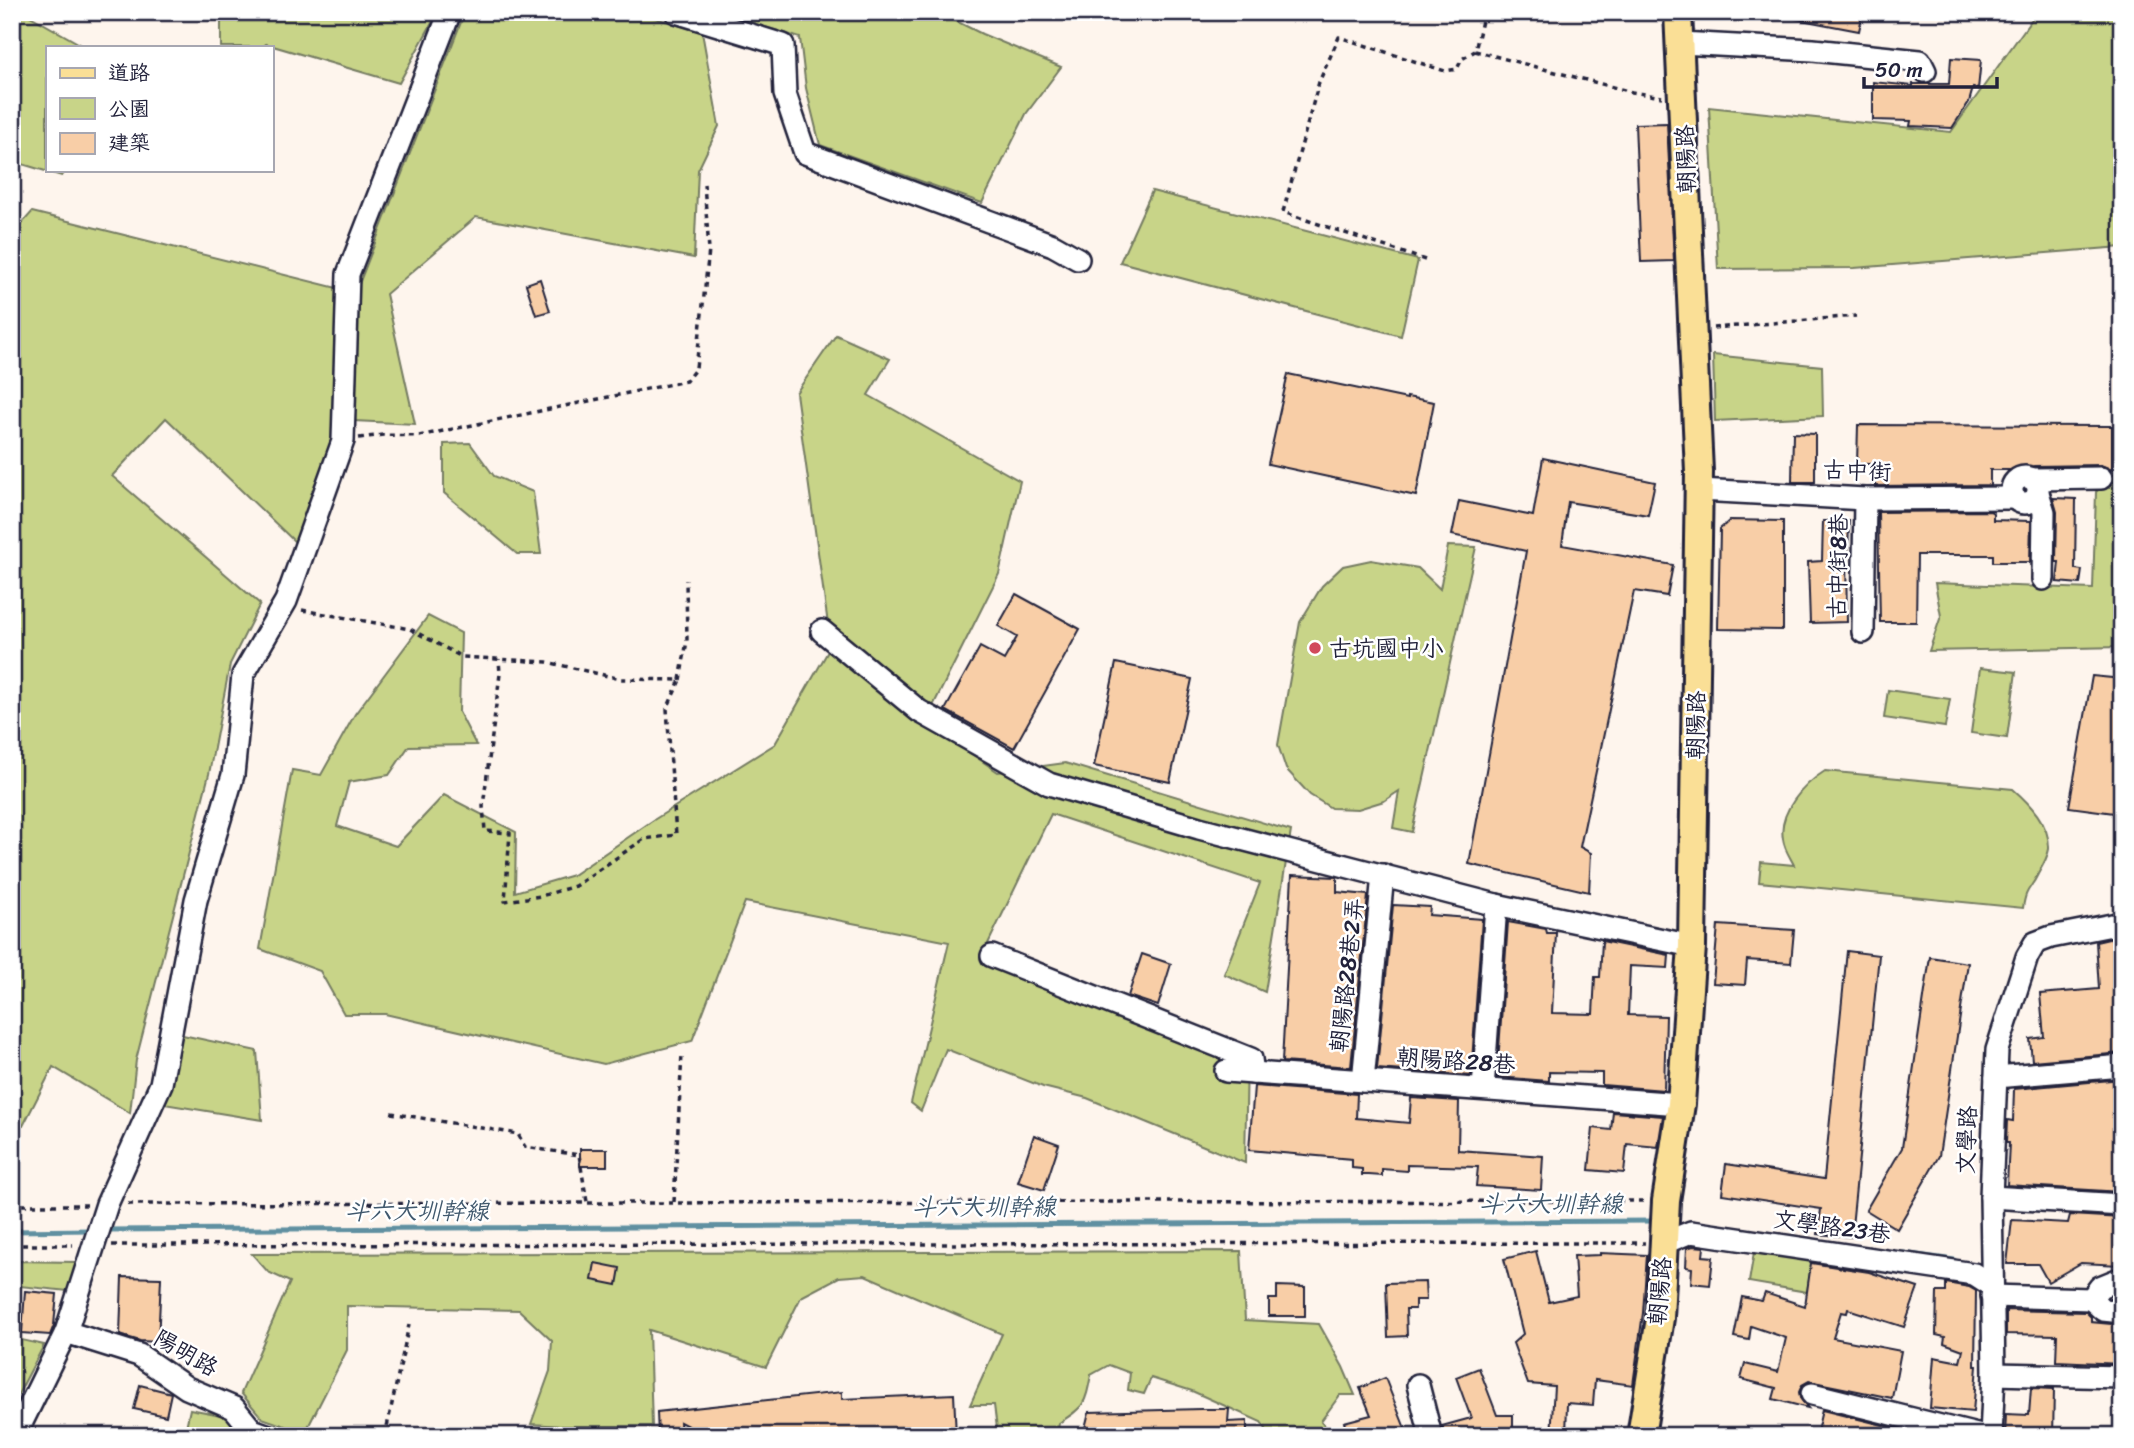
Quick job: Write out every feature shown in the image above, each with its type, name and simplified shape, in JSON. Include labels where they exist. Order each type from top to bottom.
[{"type":"main road","name":"朝陽路","points":[[1641,1436],[1660,1318],[1665,1201],[1681,1104],[1692,946],[1699,490],[1678,12]]},
{"type":"street","points":[[15,1436],[66,1332],[107,1204],[161,1084],[196,900],[233,775],[243,675],[283,607],[343,440],[348,274],[450,12]]},
{"type":"street","points":[[676,12],[783,45],[785,94],[805,153],[1052,245],[1078,259]]},
{"type":"street","points":[[1680,43],[1812,50],[1920,61],[1925,71]]},
{"type":"street","name":"古中街","points":[[1699,490],[1865,499],[2014,498],[2011,489],[2014,481],[2021,476],[2036,486]]},
{"type":"street","points":[[2042,579],[2044,512],[2036,486],[2101,478]]},
{"type":"street","name":"古中街8巷","points":[[1863,632],[1865,499]]},
{"type":"street","points":[[822,631],[919,711],[1049,784],[1199,828],[1496,905],[1692,946]]},
{"type":"street","name":"朝陽路28巷2弄","points":[[1363,1081],[1383,875]]},
{"type":"street","points":[[1483,1089],[1496,905]]},
{"type":"street","name":"文學路","points":[[1991,1436],[1994,1374],[1991,1197],[1997,1050],[2027,957],[2035,943],[2051,937],[2122,923]]},
{"type":"street","points":[[992,956],[1251,1059],[1253,1073]]},
{"type":"street","points":[[1996,1077],[2122,1066]]},
{"type":"street","name":"朝陽路28巷","points":[[1226,1071],[1681,1104]]},
{"type":"street","points":[[1991,1197],[2122,1205]]},
{"type":"street","name":"文學路23巷","points":[[1664,1243],[1691,1232],[1974,1274],[1992,1291]]},
{"type":"street","points":[[2091,1299],[2100,1287],[2122,1278]]},
{"type":"street","points":[[1992,1291],[2091,1299],[2103,1310],[2122,1312]]},
{"type":"street","name":"陽明路","points":[[66,1332],[139,1355],[187,1388],[234,1408],[253,1430],[269,1436]]},
{"type":"street","points":[[1994,1374],[2122,1377]]},
{"type":"street","points":[[1418,1385],[1431,1436]]},
{"type":"street","points":[[1812,1394],[1981,1436]]},
{"type":"path","points":[[1425,260],[1283,212],[1319,82],[1339,37],[1445,71],[1457,69],[1462,59],[1475,51],[1484,12]]},
{"type":"path","points":[[1475,51],[1632,92],[1684,101]]},
{"type":"path","points":[[343,440],[383,435],[419,436],[686,381],[696,368],[709,250],[704,184]]},
{"type":"path","points":[[1693,330],[1856,316]]},
{"type":"path","points":[[499,659],[500,674],[483,806],[485,831],[510,833],[505,901],[541,896],[575,886],[644,839],[676,835],[667,709],[680,680],[687,640],[687,580]]},
{"type":"path","points":[[283,607],[410,629],[462,657],[547,662],[621,679],[680,680]]},
{"type":"path","points":[[674,1202],[682,1054]]},
{"type":"path","points":[[391,1112],[518,1134],[525,1147],[579,1155],[587,1202]]},
{"type":"path","points":[[12,1205],[1665,1201]]},
{"type":"path","points":[[12,1245],[1664,1243]]},
{"type":"path","points":[[385,1436],[410,1325]]},
{"type":"green space","points":[[12,12],[23,12],[83,46],[46,46],[46,171],[12,161]]},
{"type":"green space","points":[[221,12],[438,12],[399,83],[266,44],[221,46]]},
{"type":"green space","points":[[465,12],[635,12],[702,32],[719,126],[698,170],[694,258],[476,217],[386,294],[415,424],[354,421],[359,284]]},
{"type":"green space","points":[[718,12],[938,12],[982,34],[1061,67],[1026,114],[982,203],[820,145],[806,88],[800,38]]},
{"type":"green space","points":[[2037,12],[2122,12],[2122,247],[1854,268],[1718,269],[1709,107],[1951,132]]},
{"type":"green space","points":[[49,172],[65,172],[62,176]]},
{"type":"green space","points":[[1152,191],[1418,260],[1401,336],[1120,262]]},
{"type":"green space","points":[[32,212],[337,288],[333,441],[295,542],[166,418],[112,476],[260,604],[230,664],[209,774],[136,1060],[130,1113],[53,1067],[23,1126],[12,1126],[12,312],[18,228]]},
{"type":"green space","points":[[836,335],[890,359],[868,395],[1020,481],[999,574],[925,722],[998,772],[1065,763],[1291,831],[1265,992],[1224,974],[1260,883],[1051,814],[983,954],[1247,1057],[1245,1163],[1087,1098],[1043,1087],[946,1049],[921,1111],[911,1103],[949,942],[745,902],[692,1041],[604,1064],[385,1014],[344,1014],[320,971],[260,949],[292,770],[321,775],[355,714],[428,616],[461,633],[459,712],[476,745],[409,746],[389,775],[349,782],[337,826],[396,846],[444,795],[516,832],[515,892],[573,875],[652,821],[775,744],[831,646],[796,393]]},
{"type":"green space","points":[[1713,355],[1822,366],[1823,416],[1715,421]]},
{"type":"green space","points":[[470,443],[494,476],[533,492],[541,554],[517,554],[444,493],[444,444]]},
{"type":"green space","points":[[2122,450],[2122,647],[1929,651],[1941,616],[1935,583],[2093,589],[2096,492],[2115,473]]},
{"type":"green space","points":[[1448,546],[1476,547],[1412,832],[1393,828],[1399,791],[1384,801],[1358,809],[1331,808],[1310,795],[1286,769],[1278,745],[1300,622],[1322,586],[1343,566],[1371,560],[1418,568],[1440,589]]},
{"type":"green space","points":[[1980,668],[2016,672],[2007,738],[1971,733]]},
{"type":"green space","points":[[1888,690],[1950,699],[1945,727],[1884,718]]},
{"type":"green space","points":[[1825,771],[2013,789],[2026,801],[2042,823],[2049,849],[2027,892],[2023,908],[1759,882],[1761,862],[1794,865],[1784,843],[1784,819],[1801,791]]},
{"type":"green space","points":[[178,1034],[257,1051],[262,1120],[164,1104]]},
{"type":"green space","points":[[1241,1251],[1245,1320],[1319,1324],[1343,1367],[1355,1395],[1340,1395],[1321,1421],[1333,1436],[1271,1436],[1261,1422],[1192,1391],[1151,1378],[1144,1394],[1128,1390],[1130,1373],[1109,1365],[1091,1375],[1082,1404],[1059,1423],[1057,1436],[998,1436],[994,1405],[970,1405],[1002,1334],[865,1275],[839,1277],[801,1297],[766,1367],[649,1330],[652,1426],[531,1424],[550,1371],[552,1341],[519,1310],[347,1306],[347,1350],[305,1433],[262,1418],[241,1393],[290,1282],[268,1272],[252,1254]]},
{"type":"green space","points":[[1754,1252],[1812,1260],[1807,1292],[1749,1282]]},
{"type":"green space","points":[[12,1261],[77,1262],[68,1291],[20,1286],[17,1339],[44,1345],[12,1406]]},
{"type":"green space","points":[[190,1409],[226,1416],[251,1436],[184,1436]]},
{"type":"building","points":[[1797,12],[1863,12],[1859,31],[1796,19]]},
{"type":"building","points":[[1951,58],[1981,60],[1978,89],[1973,88],[1969,102],[1952,128],[1910,126],[1911,121],[1873,120],[1873,82],[1913,86],[1949,84]]},
{"type":"building","points":[[1667,123],[1674,261],[1641,262],[1635,124]]},
{"type":"building","points":[[540,279],[550,311],[536,315],[526,284]]},
{"type":"building","points":[[1288,374],[1407,399],[1434,402],[1416,496],[1268,464]]},
{"type":"building","points":[[1858,425],[2112,426],[2112,470],[2101,465],[2034,466],[2025,470],[1990,470],[1990,485],[1875,486],[1875,464],[1857,464]]},
{"type":"building","points":[[1793,433],[1815,434],[1815,482],[1792,482]]},
{"type":"building","points":[[1543,458],[1655,482],[1648,515],[1568,502],[1562,545],[1673,565],[1667,596],[1634,591],[1580,847],[1591,853],[1589,892],[1469,864],[1526,551],[1452,535],[1459,501],[1533,516]]},
{"type":"building","points":[[2053,498],[2076,499],[2075,569],[2082,570],[2080,584],[2057,582],[2057,512]]},
{"type":"building","points":[[1878,512],[1993,513],[1993,520],[2031,521],[2030,562],[1993,562],[1993,555],[1917,555],[1916,622],[1880,622]]},
{"type":"building","points":[[1730,520],[1783,521],[1783,630],[1718,629],[1720,529]]},
{"type":"building","points":[[1823,521],[1849,521],[1846,556],[1847,622],[1810,623],[1808,562],[1822,561]]},
{"type":"building","points":[[1016,594],[1080,629],[1014,748],[945,710],[980,647],[1004,660],[1017,637],[998,626]]},
{"type":"building","points":[[1116,663],[1192,679],[1170,782],[1094,766]]},
{"type":"building","points":[[2092,676],[2122,679],[2122,814],[2069,807]]},
{"type":"building","points":[[1292,875],[1337,877],[1337,892],[1368,895],[1351,1067],[1282,1062]]},
{"type":"building","points":[[1393,905],[1430,907],[1429,915],[1482,919],[1471,1076],[1377,1069]]},
{"type":"building","points":[[1508,922],[1556,933],[1552,1013],[1593,1014],[1595,977],[1600,977],[1602,941],[1669,955],[1668,968],[1630,966],[1628,1015],[1666,1016],[1664,1090],[1602,1085],[1602,1073],[1549,1072],[1549,1081],[1497,1077]]},
{"type":"building","points":[[1718,925],[1794,930],[1791,963],[1747,960],[1745,985],[1713,983]]},
{"type":"building","points":[[2122,936],[2122,1053],[2032,1061],[2030,1039],[2044,1037],[2040,994],[2099,989],[2096,942]]},
{"type":"building","points":[[1847,951],[1879,955],[1851,1237],[1818,1234],[1821,1209],[1722,1194],[1726,1164],[1824,1179]]},
{"type":"building","points":[[1142,954],[1171,964],[1158,1006],[1128,996]]},
{"type":"building","points":[[1930,957],[1968,963],[1939,1156],[1897,1229],[1866,1210],[1902,1148]]},
{"type":"building","points":[[2122,1079],[2122,1192],[2007,1185],[2007,1120],[2013,1121],[2014,1089]]},
{"type":"building","points":[[1254,1086],[1357,1094],[1356,1118],[1409,1123],[1411,1098],[1459,1101],[1458,1150],[1543,1156],[1541,1190],[1476,1186],[1478,1167],[1407,1165],[1407,1171],[1382,1169],[1382,1176],[1362,1175],[1362,1169],[1352,1168],[1352,1159],[1249,1150]]},
{"type":"building","points":[[1613,1112],[1663,1116],[1658,1147],[1627,1144],[1624,1173],[1589,1170],[1593,1128],[1611,1130]]},
{"type":"building","points":[[1034,1135],[1059,1144],[1044,1190],[1018,1182]]},
{"type":"building","points":[[580,1149],[607,1149],[607,1166],[580,1166]]},
{"type":"building","points":[[2070,1215],[2122,1218],[2120,1265],[2081,1263],[2048,1282],[2038,1264],[2007,1264],[2012,1220],[2068,1223]]},
{"type":"building","points":[[1704,1247],[1703,1256],[1713,1257],[1710,1285],[1691,1283],[1692,1268],[1686,1267],[1687,1248]]},
{"type":"building","points":[[1536,1251],[1549,1302],[1577,1296],[1574,1256],[1600,1253],[1647,1255],[1643,1313],[1633,1385],[1595,1380],[1593,1405],[1567,1403],[1566,1436],[1551,1436],[1554,1386],[1528,1384],[1513,1343],[1523,1334],[1504,1259]]},
{"type":"building","points":[[595,1263],[620,1268],[617,1285],[592,1280]]},
{"type":"building","points":[[1811,1263],[1869,1272],[1918,1288],[1904,1327],[1848,1309],[1847,1313],[1841,1312],[1833,1338],[1901,1351],[1892,1398],[1809,1381],[1802,1385],[1799,1392],[1808,1408],[1773,1399],[1776,1388],[1741,1379],[1745,1364],[1778,1372],[1786,1338],[1751,1326],[1749,1340],[1734,1337],[1742,1297],[1762,1301],[1765,1293],[1805,1306]]},
{"type":"building","points":[[122,1277],[161,1278],[158,1342],[140,1341],[120,1335]]},
{"type":"building","points":[[1425,1282],[1426,1300],[1415,1300],[1415,1309],[1406,1309],[1407,1336],[1388,1337],[1386,1283]]},
{"type":"building","points":[[1946,1283],[1976,1291],[1977,1366],[1973,1412],[1930,1408],[1934,1357],[1960,1362],[1963,1350],[1944,1343],[1945,1337],[1936,1335],[1937,1292],[1946,1292]]},
{"type":"building","points":[[1277,1286],[1305,1287],[1305,1316],[1269,1316],[1269,1299],[1277,1299]]},
{"type":"building","points":[[25,1291],[57,1294],[54,1325],[50,1335],[22,1333]]},
{"type":"building","points":[[2006,1310],[2086,1312],[2091,1317],[2091,1322],[2122,1325],[2122,1364],[2056,1361],[2057,1335],[2006,1334]]},
{"type":"building","points":[[1479,1368],[1497,1415],[1513,1415],[1513,1436],[1444,1436],[1442,1426],[1471,1418],[1456,1377]]},
{"type":"building","points":[[1385,1378],[1408,1436],[1348,1436],[1344,1422],[1371,1415],[1360,1388]]},
{"type":"building","points":[[140,1385],[171,1393],[166,1416],[134,1409]]},
{"type":"building","points":[[2031,1388],[2054,1389],[2053,1436],[2005,1436],[2006,1414],[2029,1415]]},
{"type":"building","points":[[842,1392],[842,1399],[954,1394],[956,1436],[707,1436],[680,1422],[681,1436],[658,1436],[657,1412]]},
{"type":"building","points":[[1229,1409],[1228,1422],[1247,1421],[1247,1436],[1083,1436],[1089,1412]]},
{"type":"building","points":[[1822,1410],[1915,1433],[1914,1436],[1816,1436]]},
{"type":"waterway","name":"斗六大圳幹線","points":[[103,1230],[1658,1221]]},
{"type":"waterway","name":"斗六大圳幹線","points":[[12,1231],[93,1230]]},
{"type":"waterway","name":"斗六大圳幹線","points":[[1903,1253],[1954,1260]]},
{"type":"place","name":"古坑國中小","points":[[1315,648]]}]
